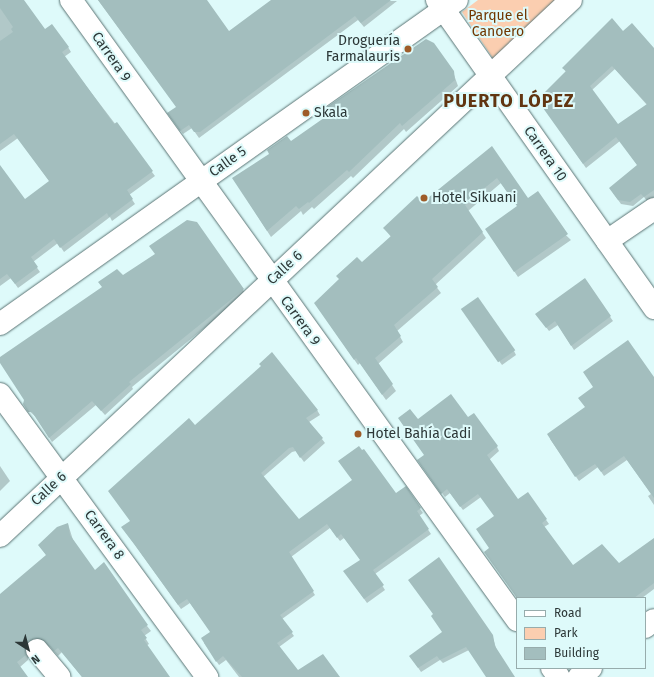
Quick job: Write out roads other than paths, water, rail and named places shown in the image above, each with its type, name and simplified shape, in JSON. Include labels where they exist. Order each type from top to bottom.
[{"type":"street","name":"Carrera 9","points":[[70,0],[271,281],[516,619]]},
{"type":"street","name":"Calle 6","points":[[0,536],[571,0]]},
{"type":"street","name":"Calle 5","points":[[0,324],[200,182],[446,3]]},
{"type":"street","name":"Carrera 10","points":[[446,3],[490,76],[654,308]]},
{"type":"street","points":[[607,241],[654,209]]},
{"type":"street","name":"Carrera 8","points":[[0,394],[207,677]]},
{"type":"street","points":[[646,626],[654,620]]},
{"type":"street","points":[[37,650],[60,677]]},
{"type":"street","points":[[553,669],[559,677]]},
{"type":"street","points":[[579,677],[590,669]]},
{"type":"place","name":"Droguería Farmalauris","points":[[408,49]]},
{"type":"place","name":"Skala","points":[[306,113]]},
{"type":"place","name":"Hotel Sikuani","points":[[424,198]]},
{"type":"place","name":"Hotel Bahía Cadi","points":[[358,434]]},
{"type":"district","name":"PUERTO LÓPEZ","points":[[509,101]]},
{"type":"park label","name":"Parque el Canoero","points":[[498,24]]}]
